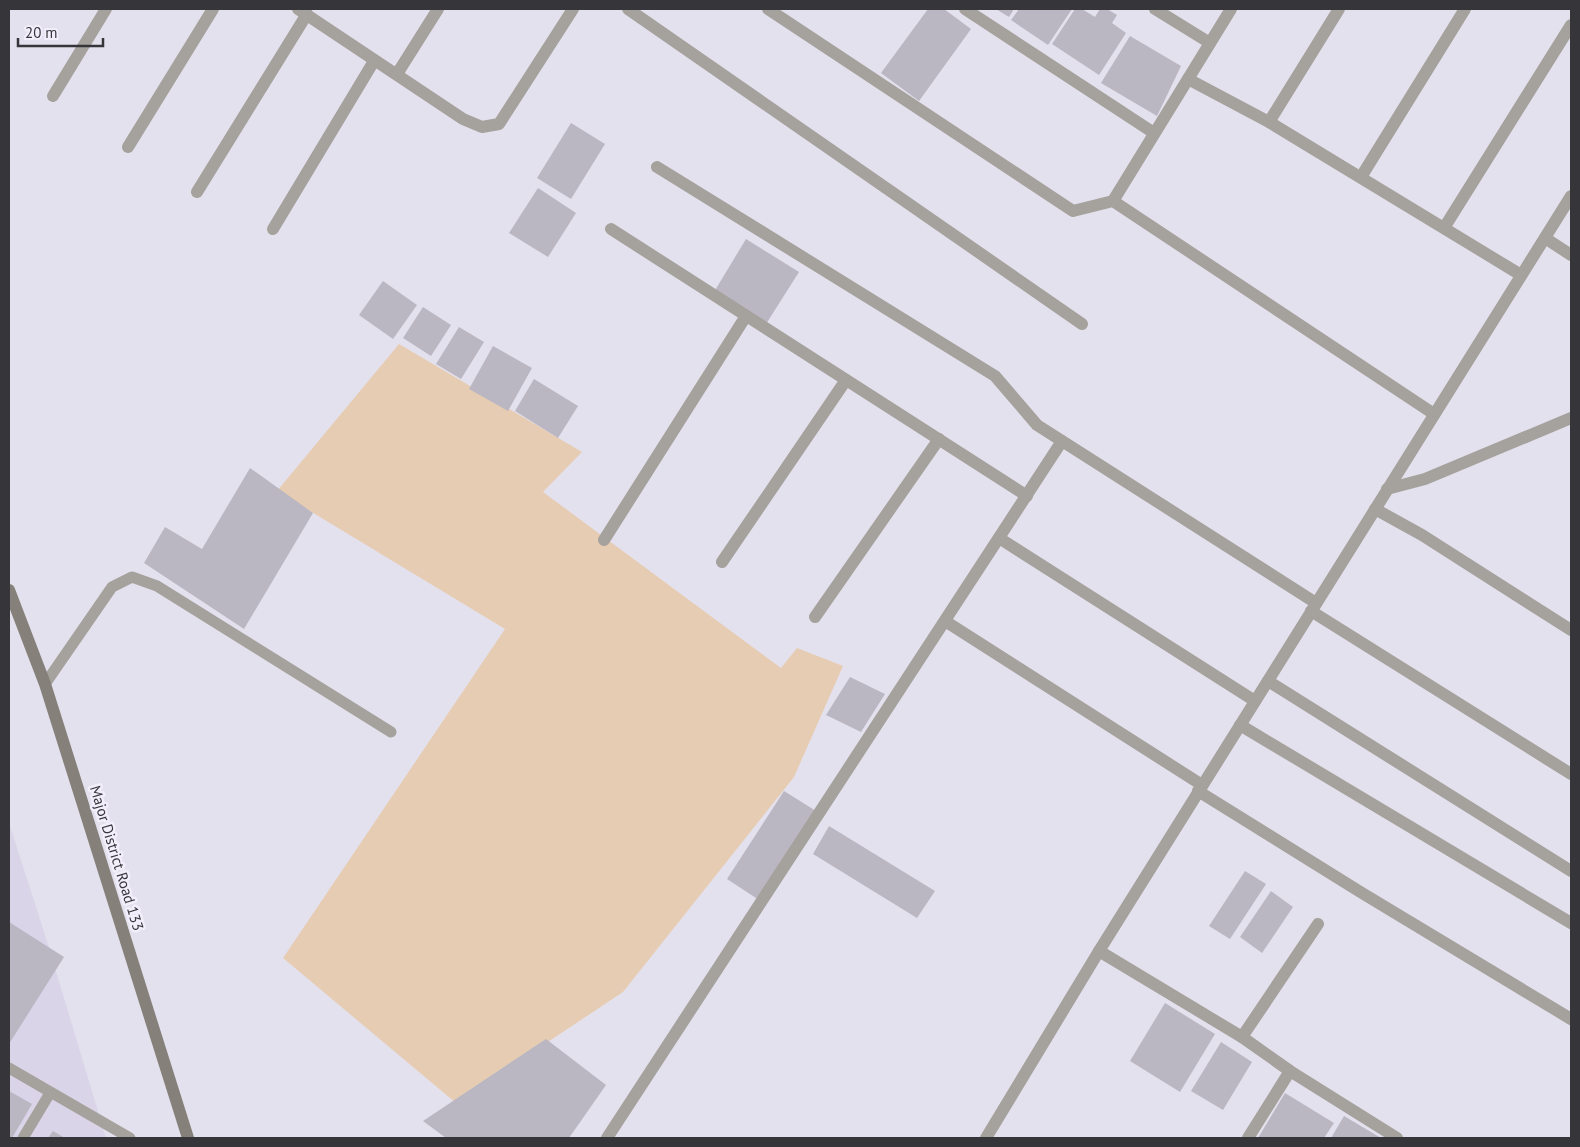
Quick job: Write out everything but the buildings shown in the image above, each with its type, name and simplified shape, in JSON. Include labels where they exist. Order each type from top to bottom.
[{"type":"main road","name":"Major District Road 133","points":[[9,590],[45,684],[188,1138]]},
{"type":"street","points":[[53,96],[106,9]]},
{"type":"street","points":[[128,147],[213,9]]},
{"type":"street","points":[[397,74],[438,9]]},
{"type":"street","points":[[197,192],[303,12],[463,119],[482,127],[498,124],[573,9]]},
{"type":"street","points":[[628,9],[1082,324]]},
{"type":"street","points":[[768,9],[1073,211],[1113,201],[1230,9]]},
{"type":"street","points":[[965,9],[1154,134]]},
{"type":"street","points":[[1155,9],[1210,43]]},
{"type":"street","points":[[1269,122],[1339,9]]},
{"type":"street","points":[[1361,177],[1465,9]]},
{"type":"street","points":[[1444,228],[1571,25]]},
{"type":"street","points":[[274,228],[374,61]]},
{"type":"street","points":[[1188,78],[1269,122],[1521,275]]},
{"type":"street","points":[[657,167],[995,376],[1037,425],[1571,774]]},
{"type":"street","points":[[986,1138],[1200,788],[1571,196]]},
{"type":"street","points":[[1113,201],[1434,414]]},
{"type":"street","points":[[611,229],[1026,496]]},
{"type":"street","points":[[1545,238],[1571,255]]},
{"type":"street","points":[[604,540],[746,316]]},
{"type":"street","points":[[722,562],[846,380]]},
{"type":"street","points":[[1387,489],[1425,479],[1571,418]]},
{"type":"street","points":[[815,617],[939,439]]},
{"type":"street","points":[[607,1138],[1062,441]]},
{"type":"street","points":[[1375,509],[1422,535],[1571,630]]},
{"type":"street","points":[[999,538],[1255,701]]},
{"type":"street","points":[[945,621],[1362,893],[1571,1019]]},
{"type":"street","points":[[1268,681],[1571,871]]},
{"type":"street","points":[[1240,725],[1571,923]]},
{"type":"street","points":[[1242,1037],[1318,924]]},
{"type":"street","points":[[1099,951],[1242,1037],[1290,1071],[1395,1138]]},
{"type":"street","points":[[1248,1138],[1290,1071]]},
{"type":"lane","points":[[45,684],[112,588],[132,577],[157,586],[391,732]]},
{"type":"lane","points":[[9,1068],[130,1138]]},
{"type":"lane","points":[[23,1138],[50,1093]]},
{"type":"shaded area","points":[[399,344],[582,452],[543,492],[781,668],[797,648],[843,666],[794,777],[623,992],[456,1103],[283,958],[505,629],[277,491]]},
{"type":"shaded area","points":[[9,823],[46,938],[106,1138],[9,1138]]}]
